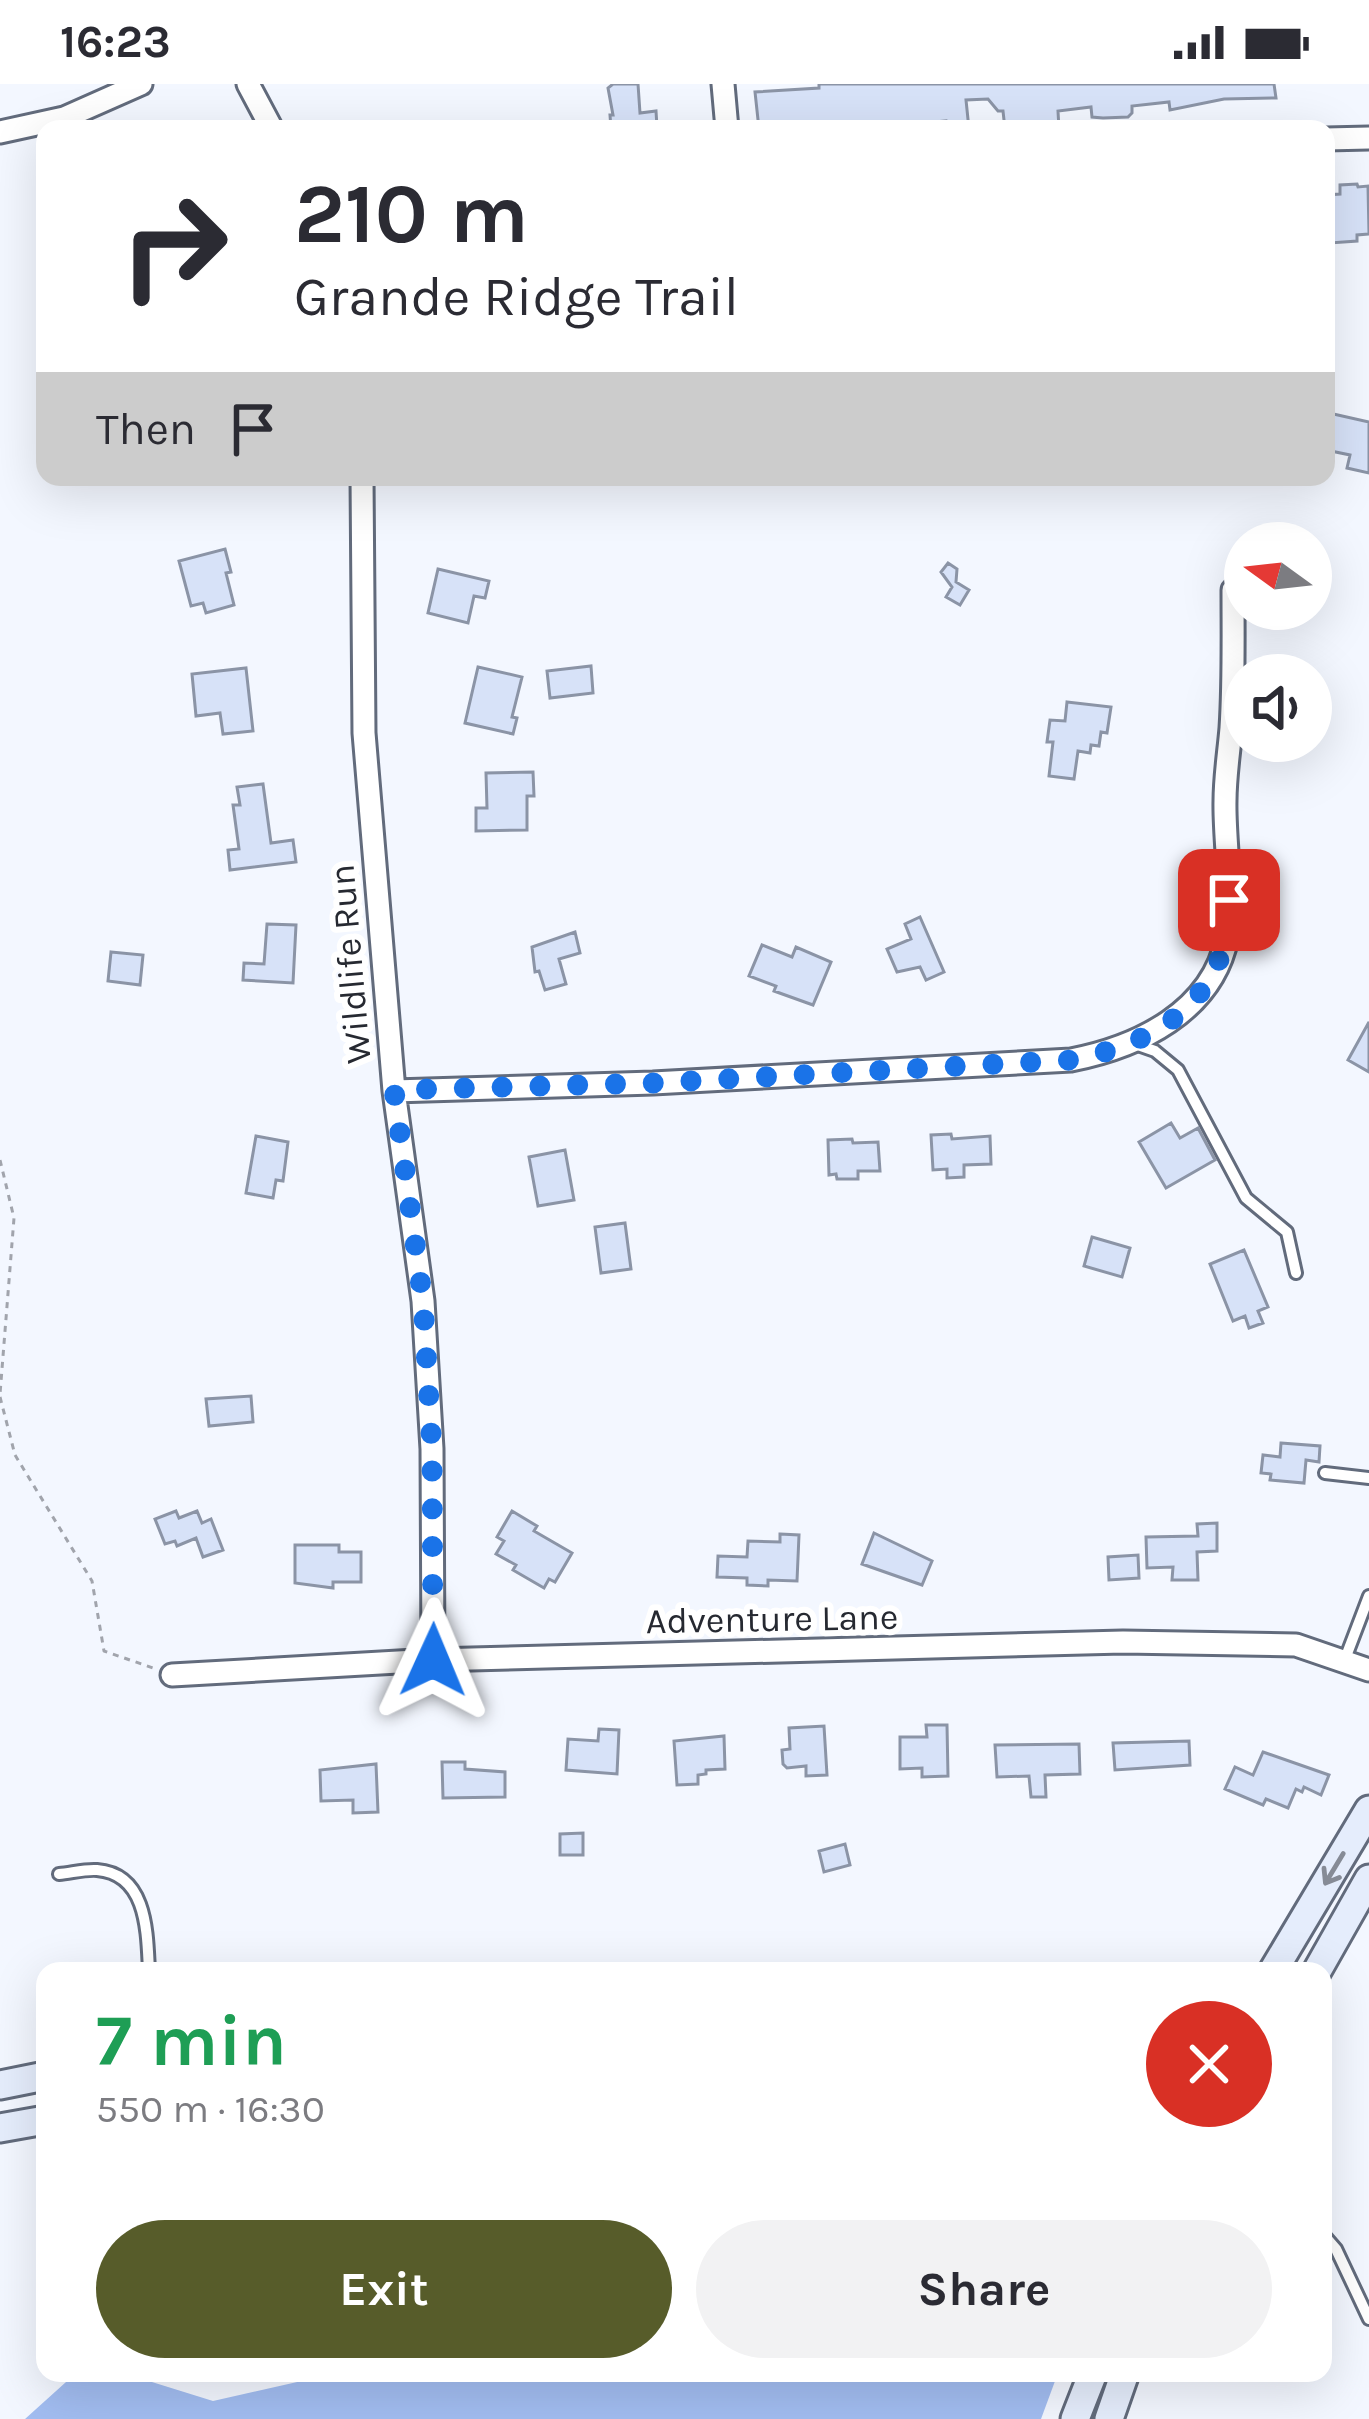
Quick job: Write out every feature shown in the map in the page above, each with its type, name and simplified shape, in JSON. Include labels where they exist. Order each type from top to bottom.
[{"type":"main road","points":[[1278,1962],[1369,1810]]},
{"type":"main road","points":[[1322,1962],[1369,1879]]},
{"type":"main road","points":[[0,2085],[36,2078]]},
{"type":"main road","points":[[0,2128],[36,2122]]},
{"type":"main road","points":[[1075,2419],[1089,2382]]},
{"type":"main road","points":[[1109,2419],[1122,2382]]},
{"type":"street","points":[[54,120],[141,84]]},
{"type":"street","points":[[248,84],[267,120]]},
{"type":"street","points":[[723,84],[726,120]]},
{"type":"street","points":[[0,131],[36,124]]},
{"type":"street","points":[[1335,139],[1369,138]]},
{"type":"street","name":"Wildlife Run","points":[[362,486],[364,733],[394,1090],[423,1301],[432,1449],[433,1660]]},
{"type":"street","points":[[394,1090],[653,1083],[1048,1062],[1101,1054],[1132,1043],[1170,1022],[1202,992],[1221,961],[1228,937],[1225,794],[1233,630]]},
{"type":"street","name":"Adventure Lane","points":[[172,1675],[433,1660],[1146,1642],[1296,1645],[1369,1670]]},
{"type":"lane","points":[[1132,1043],[1155,1051],[1178,1070],[1246,1198],[1287,1232],[1296,1273]]},
{"type":"lane","points":[[1325,1473],[1369,1478]]},
{"type":"lane","points":[[1345,1659],[1369,1596]]},
{"type":"lane","points":[[59,1874],[101,1870],[133,1890],[142,1904],[148,1962]]},
{"type":"lane","points":[[1332,2244],[1369,2319]]},
{"type":"path","points":[[0,1160],[14,1218],[0,1396],[15,1455],[92,1580],[104,1651],[172,1675]]},
{"type":"shaded area","points":[[66,2382],[152,2382],[213,2401],[297,2382],[1055,2382],[1041,2419],[25,2419]]},
{"type":"building","points":[[638,84],[640,113],[656,111],[657,120],[610,120],[608,88]]},
{"type":"building","points":[[819,84],[1274,84],[1276,98],[1224,99],[1170,110],[1169,102],[1132,106],[1128,117],[1092,117],[1091,107],[1058,111],[1058,120],[1004,120],[1003,111],[988,99],[966,100],[968,120],[758,120],[755,92],[819,88]]},
{"type":"building","points":[[1340,185],[1368,186],[1369,234],[1357,235],[1357,241],[1335,243],[1335,194],[1340,194]]},
{"type":"building","points":[[1335,414],[1369,422],[1369,473],[1347,468],[1350,455],[1335,452]]},
{"type":"building","points":[[225,549],[234,605],[206,613],[203,603],[191,606],[179,561]]},
{"type":"building","points":[[948,563],[957,569],[956,582],[969,590],[960,605],[946,597],[952,587],[941,572]]},
{"type":"building","points":[[438,569],[489,581],[485,598],[474,596],[468,623],[428,613]]},
{"type":"building","points":[[591,666],[593,693],[550,698],[547,671]]},
{"type":"building","points":[[478,667],[522,677],[512,717],[517,718],[513,734],[465,723]]},
{"type":"building","points":[[246,668],[253,731],[223,734],[220,713],[196,716],[192,674]]},
{"type":"building","points":[[1067,702],[1111,707],[1107,733],[1101,732],[1099,746],[1091,745],[1090,753],[1078,751],[1074,779],[1049,776],[1050,720],[1065,721]]},
{"type":"building","points":[[533,772],[527,830],[476,831],[476,808],[487,808],[486,773]]},
{"type":"building","points":[[263,784],[271,843],[293,840],[296,862],[230,870],[228,850],[239,849],[233,805],[240,805],[237,787]]},
{"type":"building","points":[[920,917],[944,972],[926,980],[920,967],[897,972],[887,949],[911,939],[905,924]]},
{"type":"building","points":[[267,924],[296,925],[293,983],[243,980],[244,963],[264,964]]},
{"type":"building","points":[[575,932],[580,953],[559,959],[566,984],[545,990],[539,971],[535,972],[532,947]]},
{"type":"building","points":[[762,945],[792,957],[796,947],[831,962],[813,1005],[749,976]]},
{"type":"building","points":[[111,952],[143,955],[140,985],[108,981]]},
{"type":"building","points":[[1369,1022],[1369,1072],[1348,1060]]},
{"type":"building","points":[[1171,1123],[1180,1138],[1198,1128],[1215,1160],[1166,1188],[1139,1142]]},
{"type":"building","points":[[951,1134],[952,1139],[990,1136],[991,1164],[964,1165],[964,1177],[947,1178],[947,1169],[933,1170],[931,1135]]},
{"type":"building","points":[[256,1136],[288,1142],[283,1181],[276,1180],[273,1198],[246,1193]]},
{"type":"building","points":[[852,1139],[853,1143],[878,1142],[880,1171],[858,1171],[858,1179],[829,1175],[828,1140]]},
{"type":"building","points":[[565,1150],[574,1200],[538,1206],[529,1157]]},
{"type":"building","points":[[625,1223],[631,1269],[601,1273],[595,1227]]},
{"type":"building","points":[[1092,1237],[1130,1248],[1122,1277],[1084,1266]]},
{"type":"building","points":[[1244,1250],[1268,1307],[1258,1311],[1263,1323],[1249,1328],[1245,1316],[1233,1321],[1210,1264]]},
{"type":"building","points":[[251,1396],[253,1422],[209,1426],[206,1399]]},
{"type":"building","points":[[1281,1443],[1320,1446],[1319,1462],[1306,1460],[1304,1483],[1270,1480],[1271,1474],[1261,1473],[1263,1455],[1280,1457]]},
{"type":"building","points":[[176,1511],[179,1518],[197,1511],[202,1523],[211,1519],[223,1550],[203,1557],[196,1538],[177,1546],[175,1541],[165,1544],[155,1519]]},
{"type":"building","points":[[512,1511],[537,1526],[534,1531],[572,1553],[555,1582],[549,1579],[544,1588],[496,1554],[504,1541],[497,1537]]},
{"type":"building","points":[[1217,1523],[1217,1551],[1197,1552],[1198,1580],[1172,1580],[1173,1567],[1147,1568],[1146,1537],[1198,1536],[1197,1524]]},
{"type":"building","points":[[874,1533],[932,1561],[922,1585],[862,1564]]},
{"type":"building","points":[[780,1534],[799,1535],[797,1581],[747,1585],[747,1578],[717,1577],[718,1556],[747,1557],[748,1541],[780,1542]]},
{"type":"building","points":[[295,1545],[339,1545],[339,1552],[361,1552],[361,1582],[333,1582],[333,1588],[295,1583]]},
{"type":"building","points":[[1138,1555],[1139,1578],[1109,1580],[1108,1557]]},
{"type":"building","points":[[926,1725],[947,1725],[948,1776],[922,1777],[922,1768],[900,1769],[900,1737],[927,1737]]},
{"type":"building","points":[[824,1726],[827,1775],[806,1776],[806,1766],[787,1768],[782,1750],[790,1749],[789,1728]]},
{"type":"building","points":[[599,1729],[619,1730],[617,1774],[566,1770],[568,1739],[598,1741]]},
{"type":"building","points":[[724,1736],[725,1769],[706,1770],[698,1775],[698,1784],[677,1785],[674,1741]]},
{"type":"building","points":[[1189,1741],[1190,1765],[1115,1770],[1113,1743]]},
{"type":"building","points":[[1079,1744],[1080,1774],[1045,1775],[1046,1797],[1031,1797],[1029,1776],[997,1777],[995,1745]]},
{"type":"building","points":[[1263,1752],[1329,1775],[1321,1795],[1304,1787],[1302,1792],[1296,1789],[1288,1808],[1266,1799],[1263,1805],[1225,1789],[1235,1767],[1253,1775]]},
{"type":"building","points":[[442,1762],[465,1762],[465,1769],[505,1772],[505,1797],[443,1798]]},
{"type":"building","points":[[376,1764],[378,1812],[353,1813],[353,1800],[321,1801],[320,1770]]},
{"type":"building","points":[[583,1833],[583,1855],[560,1855],[560,1834]]},
{"type":"building","points":[[845,1844],[850,1865],[824,1872],[819,1851]]},
{"type":"route","points":[[433,1660],[432,1449],[423,1301],[394,1090],[653,1083],[1071,1060],[1101,1054],[1170,1022],[1202,992],[1221,961],[1229,900]]}]
